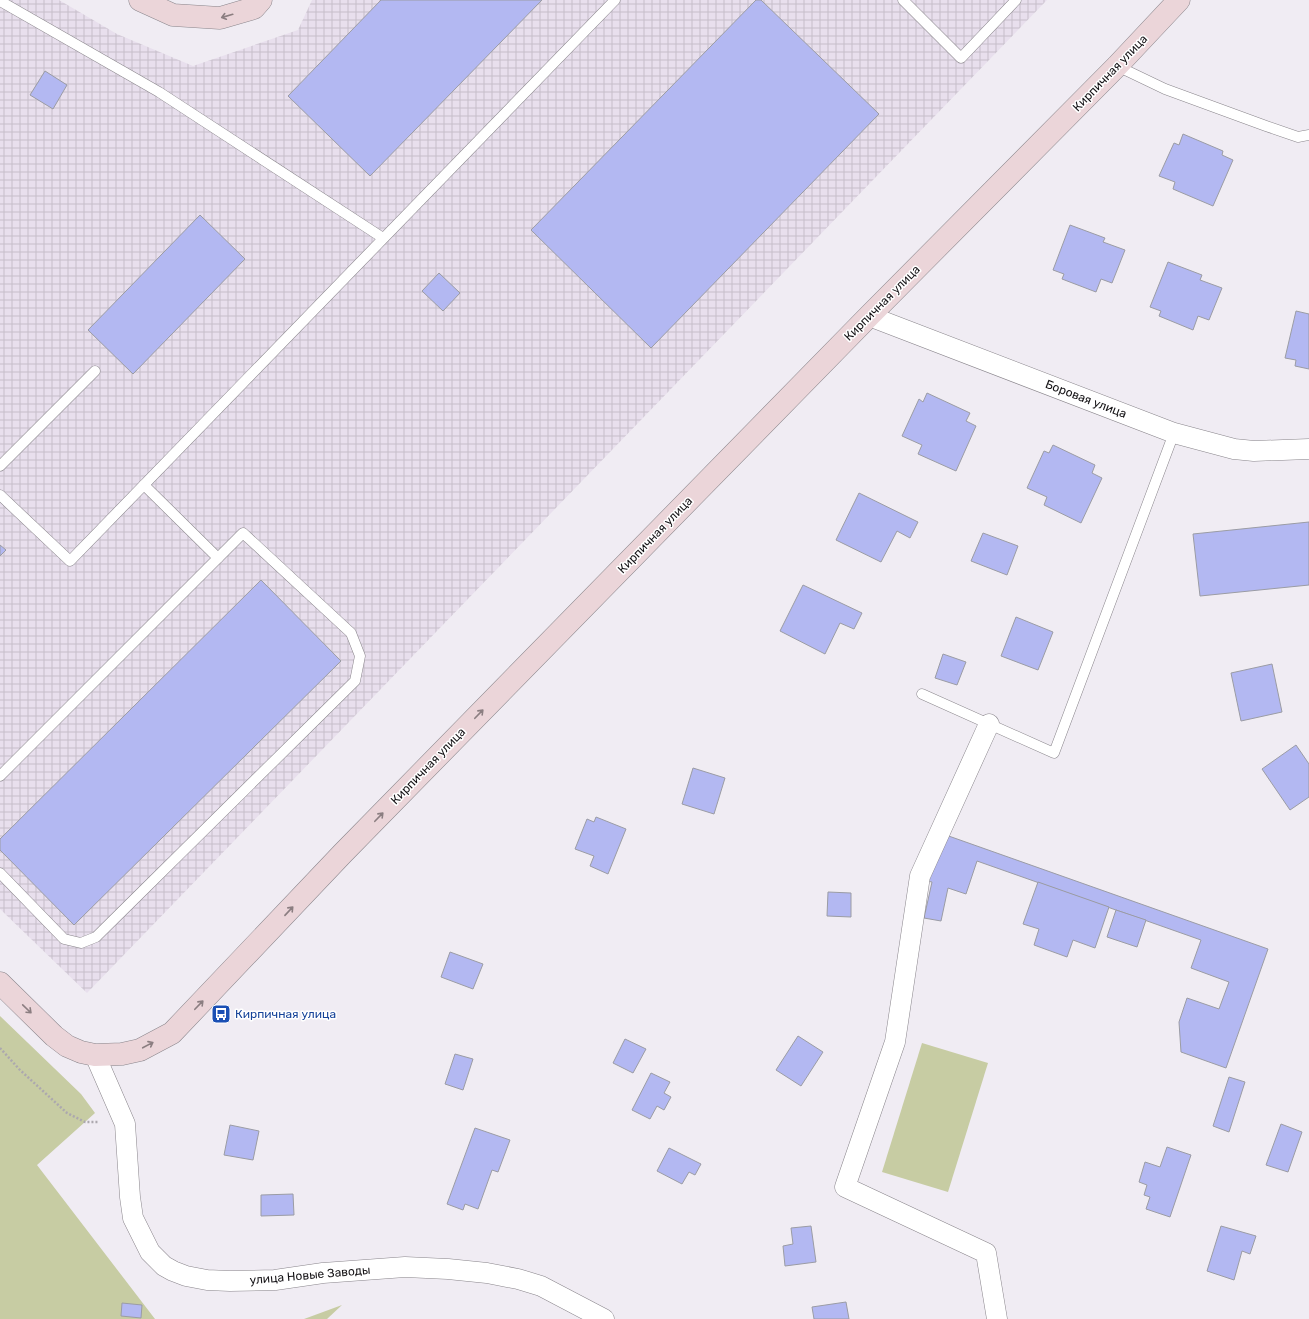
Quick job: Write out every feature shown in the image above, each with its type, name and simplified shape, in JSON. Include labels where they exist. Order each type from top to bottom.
[{"type":"street","points":[[140,0],[173,15],[220,18],[254,8],[262,0]]},
{"type":"street","name":"Кирпичная улица","points":[[95,1055],[122,1054],[140,1050],[172,1033],[343,853],[1117,66],[1179,0]]},
{"type":"street","name":"Боровая улица","points":[[870,316],[1174,433],[1234,449],[1254,451],[1309,449]]},
{"type":"street","points":[[990,724],[920,876],[895,1042],[845,1187],[986,1253],[997,1319]]},
{"type":"street","points":[[0,983],[54,1036],[67,1046],[80,1052],[95,1055]]},
{"type":"street","name":"улица Новые Заводы","points":[[95,1055],[125,1124],[130,1197],[133,1218],[150,1252],[164,1266],[173,1271],[186,1276],[207,1280],[230,1281],[276,1280],[323,1273],[405,1267],[487,1272],[541,1286],[604,1319]]},
{"type":"lane","points":[[0,495],[70,561],[615,0]]},
{"type":"lane","points":[[903,0],[961,58],[1016,0]]},
{"type":"lane","points":[[0,1],[159,92],[383,238]]},
{"type":"lane","points":[[1117,66],[1165,89],[1266,126],[1298,137],[1309,135]]},
{"type":"lane","points":[[0,466],[95,371]]},
{"type":"lane","points":[[922,694],[1054,753],[1174,433]]},
{"type":"lane","points":[[144,485],[218,558]]},
{"type":"lane","points":[[0,776],[242,533],[351,632],[360,656],[355,681],[96,937],[81,943],[64,939],[0,873]]},
{"type":"path","points":[[0,1048],[20,1070],[68,1113],[85,1122],[125,1124]]},
{"type":"shaded area","points":[[0,0],[59,0],[117,34],[193,66],[298,30],[312,0],[1047,0],[87,993],[0,909]]},
{"type":"green space","points":[[0,1016],[81,1094],[95,1113],[37,1165],[155,1319],[0,1319]]},
{"type":"green space","points":[[922,1043],[988,1063],[948,1192],[882,1172]]},
{"type":"green space","points":[[342,1305],[327,1319],[304,1319]]},
{"type":"building","points":[[381,0],[542,0],[370,176],[288,96]]},
{"type":"building","points":[[756,0],[761,0],[879,114],[651,348],[531,230]]},
{"type":"building","points":[[45,71],[67,85],[53,109],[30,95]]},
{"type":"building","points":[[1183,134],[1223,151],[1222,155],[1233,160],[1213,206],[1173,189],[1175,182],[1159,176],[1174,143],[1179,145]]},
{"type":"building","points":[[200,215],[245,259],[133,374],[88,330]]},
{"type":"building","points":[[1070,225],[1105,238],[1103,242],[1125,250],[1112,283],[1101,279],[1096,292],[1062,279],[1064,274],[1053,270]]},
{"type":"building","points":[[1168,262],[1202,275],[1200,280],[1222,288],[1209,320],[1198,316],[1193,330],[1159,316],[1161,311],[1150,307]]},
{"type":"building","points":[[439,273],[460,293],[443,311],[422,291]]},
{"type":"building","points":[[1296,311],[1309,314],[1309,369],[1295,366],[1296,360],[1285,358]]},
{"type":"building","points":[[927,393],[970,413],[966,421],[976,426],[956,471],[918,454],[922,445],[902,436],[919,399],[923,402]]},
{"type":"building","points":[[1053,445],[1095,465],[1092,473],[1102,478],[1081,523],[1044,505],[1047,497],[1027,488],[1044,451],[1049,453]]},
{"type":"building","points":[[859,493],[918,522],[910,538],[897,531],[881,562],[836,540]]},
{"type":"building","points":[[1309,522],[1309,585],[1200,596],[1193,534]]},
{"type":"building","points":[[983,533],[1018,546],[1007,575],[971,561]]},
{"type":"building","points":[[0,545],[6,550],[0,556]]},
{"type":"building","points":[[261,580],[341,661],[74,925],[0,850],[0,839]]},
{"type":"building","points":[[803,585],[862,613],[854,629],[840,623],[825,654],[780,631]]},
{"type":"building","points":[[1016,617],[1053,632],[1038,670],[1001,656]]},
{"type":"building","points":[[943,654],[966,662],[957,685],[935,678]]},
{"type":"building","points":[[1272,664],[1282,712],[1241,721],[1231,673]]},
{"type":"building","points":[[1296,745],[1309,764],[1309,797],[1290,810],[1262,769]]},
{"type":"building","points":[[693,768],[725,778],[714,814],[682,804]]},
{"type":"building","points":[[596,817],[626,829],[608,874],[590,866],[594,856],[575,849],[587,819],[594,822]]},
{"type":"building","points":[[943,834],[1268,949],[1226,1068],[1181,1052],[1179,1022],[1187,998],[1219,1009],[1229,982],[1191,968],[1201,940],[977,861],[966,894],[948,888],[941,921],[924,918],[932,882],[927,881]]},
{"type":"building","points":[[1038,882],[1109,907],[1095,948],[1073,940],[1067,957],[1034,945],[1039,929],[1023,924]]},
{"type":"building","points":[[828,892],[851,893],[851,917],[827,916]]},
{"type":"building","points":[[1116,910],[1146,920],[1137,947],[1107,937]]},
{"type":"building","points":[[450,952],[483,964],[473,989],[441,977]]},
{"type":"building","points":[[798,1036],[823,1052],[801,1086],[776,1070]]},
{"type":"building","points":[[625,1039],[646,1049],[633,1073],[613,1063]]},
{"type":"building","points":[[455,1054],[473,1059],[463,1090],[445,1084]]},
{"type":"building","points":[[651,1073],[670,1082],[664,1093],[671,1097],[664,1110],[657,1106],[650,1119],[632,1110]]},
{"type":"building","points":[[1229,1077],[1245,1082],[1229,1132],[1213,1126]]},
{"type":"building","points":[[1281,1124],[1302,1132],[1288,1172],[1266,1165]]},
{"type":"building","points":[[230,1125],[259,1131],[253,1160],[224,1155]]},
{"type":"building","points":[[475,1128],[510,1140],[498,1172],[492,1170],[478,1209],[465,1204],[463,1210],[447,1204]]},
{"type":"building","points":[[1167,1147],[1191,1155],[1170,1217],[1146,1209],[1150,1197],[1144,1195],[1147,1185],[1139,1182],[1145,1162],[1160,1167]]},
{"type":"building","points":[[669,1148],[701,1164],[695,1175],[689,1172],[682,1184],[657,1171]]},
{"type":"building","points":[[293,1194],[294,1215],[261,1216],[261,1195]]},
{"type":"building","points":[[811,1226],[816,1262],[785,1266],[783,1246],[793,1244],[791,1228]]},
{"type":"building","points":[[1221,1226],[1256,1236],[1250,1254],[1242,1251],[1234,1280],[1207,1271]]},
{"type":"building","points":[[846,1302],[849,1319],[814,1319],[812,1307]]},
{"type":"building","points":[[122,1303],[142,1305],[141,1318],[121,1316]]},
{"type":"place","name":"Кирпичная улица","points":[[221,1014]]}]
